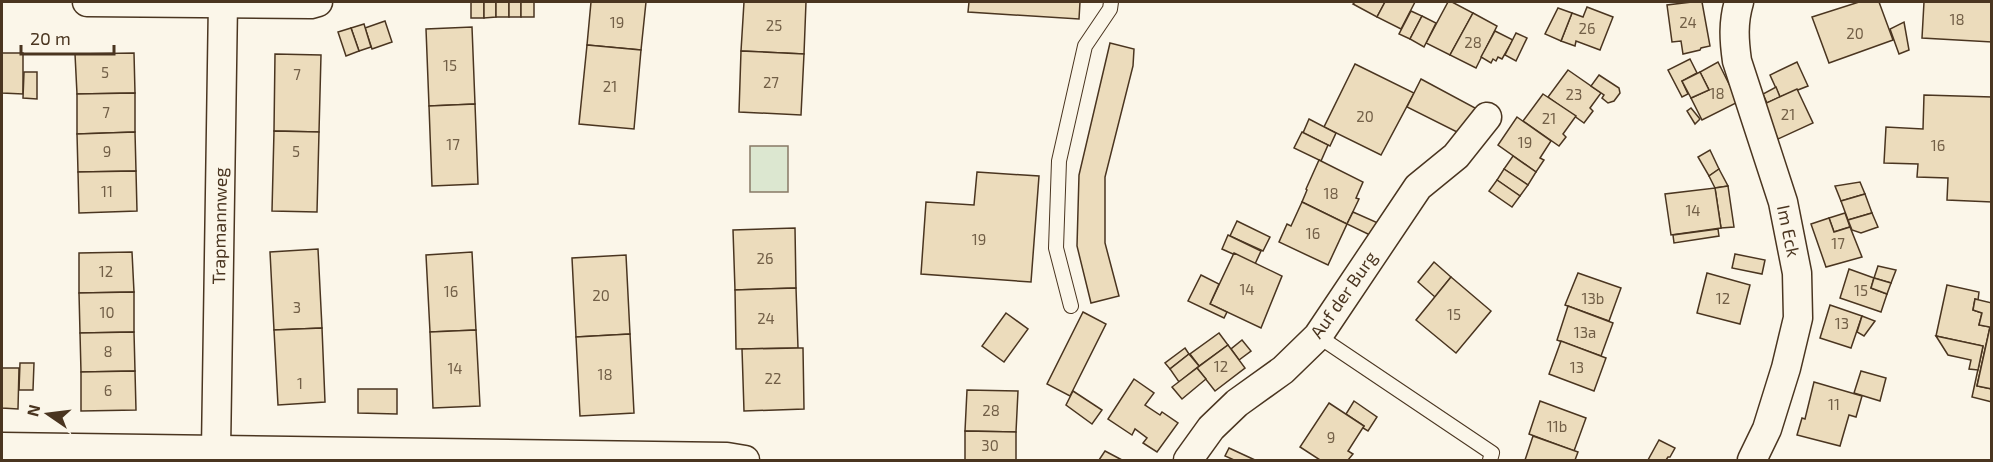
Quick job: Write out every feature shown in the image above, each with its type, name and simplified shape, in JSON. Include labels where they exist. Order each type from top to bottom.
[{"type":"street","points":[[87,2],[311,4],[318,2]]},
{"type":"street","name":"Trapmannweg","points":[[216,450],[223,2]]},
{"type":"street","name":"Im Eck","points":[[1739,2],[1735,16],[1737,61],[1783,202],[1797,273],[1798,318],[1786,368],[1767,429],[1752,460]]},
{"type":"street","name":"Auf der Burg","points":[[1188,460],[1211,428],[1237,403],[1283,370],[1318,336],[1418,187],[1456,156],[1487,117]]},
{"type":"street","points":[[2,447],[727,457],[745,460]]},
{"type":"lane","points":[[1071,306],[1056,249],[1059,161],[1085,46],[1110,9],[1111,2]]},
{"type":"lane","points":[[1318,336],[1492,453],[1490,460]]},
{"type":"green space","points":[[750,146],[788,146],[788,192],[750,192]]},
{"type":"building","points":[[471,2],[484,2],[484,18],[471,18]]},
{"type":"building","points":[[484,2],[496,2],[496,17],[484,18]]},
{"type":"building","points":[[496,2],[509,2],[509,17],[496,17]]},
{"type":"building","points":[[509,2],[521,2],[521,17],[509,17]]},
{"type":"building","points":[[521,2],[534,2],[534,17],[521,17]]},
{"type":"building","points":[[591,2],[646,2],[641,50],[587,45]]},
{"type":"building","points":[[744,2],[806,2],[804,54],[741,51]]},
{"type":"building","points":[[969,2],[1080,2],[1079,19],[968,12]]},
{"type":"building","points":[[1355,2],[1385,2],[1377,17],[1353,4]]},
{"type":"building","points":[[1385,2],[1415,2],[1401,29],[1377,17]]},
{"type":"building","points":[[1448,2],[1473,13],[1450,55],[1426,43]]},
{"type":"building","points":[[1702,2],[1710,46],[1683,54],[1681,41],[1672,42],[1667,5]]},
{"type":"building","points":[[1859,2],[1879,2],[1893,40],[1829,63],[1812,17]]},
{"type":"building","points":[[1924,2],[1992,2],[1992,42],[1922,38]]},
{"type":"building","points":[[1587,7],[1613,17],[1600,50],[1576,41],[1575,46],[1561,41],[1572,13],[1583,17]]},
{"type":"building","points":[[1558,8],[1572,13],[1561,41],[1545,34]]},
{"type":"building","points":[[1411,11],[1422,16],[1410,39],[1399,34]]},
{"type":"building","points":[[1473,13],[1497,26],[1476,68],[1450,55]]},
{"type":"building","points":[[1422,16],[1436,23],[1424,47],[1410,39]]},
{"type":"building","points":[[385,21],[392,42],[372,49],[365,28]]},
{"type":"building","points":[[1904,22],[1909,50],[1899,54],[1890,29]]},
{"type":"building","points":[[364,24],[371,47],[359,51],[351,28]]},
{"type":"building","points":[[472,27],[475,104],[429,106],[426,29]]},
{"type":"building","points":[[351,28],[359,51],[346,56],[338,32]]},
{"type":"building","points":[[1495,31],[1513,40],[1502,59],[1498,57],[1491,63],[1481,57]]},
{"type":"building","points":[[1516,33],[1527,38],[1516,61],[1505,55]]},
{"type":"building","points":[[1110,43],[1134,49],[1133,66],[1105,177],[1105,243],[1119,296],[1091,303],[1077,246],[1079,175]]},
{"type":"building","points":[[587,45],[641,50],[634,129],[579,124]]},
{"type":"building","points":[[741,51],[804,54],[801,115],[739,112]]},
{"type":"building","points":[[2,53],[23,53],[23,94],[2,93]]},
{"type":"building","points":[[134,53],[135,93],[77,94],[75,54]]},
{"type":"building","points":[[275,54],[321,55],[319,132],[274,131]]},
{"type":"building","points":[[1690,59],[1697,73],[1682,81],[1688,94],[1682,97],[1668,70]]},
{"type":"building","points":[[1718,62],[1738,102],[1702,120],[1691,98],[1709,90],[1700,72]]},
{"type":"building","points":[[1797,62],[1808,86],[1780,97],[1770,75]]},
{"type":"building","points":[[1355,64],[1414,93],[1381,155],[1324,127]]},
{"type":"building","points":[[1568,70],[1601,93],[1590,108],[1593,111],[1584,123],[1548,97]]},
{"type":"building","points":[[24,72],[37,72],[37,99],[23,98]]},
{"type":"building","points":[[1700,72],[1709,90],[1691,98],[1682,81]]},
{"type":"building","points":[[1599,75],[1619,88],[1620,93],[1614,101],[1608,103],[1602,98],[1604,95],[1591,86]]},
{"type":"building","points":[[1421,79],[1477,109],[1463,135],[1407,107]]},
{"type":"building","points":[[1776,87],[1780,97],[1767,103],[1763,94]]},
{"type":"building","points":[[1797,89],[1813,123],[1778,139],[1762,105]]},
{"type":"building","points":[[135,93],[135,132],[77,134],[77,94]]},
{"type":"building","points":[[1543,94],[1576,116],[1563,134],[1566,137],[1559,146],[1523,121]]},
{"type":"building","points":[[1924,95],[1992,97],[1992,202],[1947,200],[1948,178],[1917,177],[1918,164],[1884,163],[1886,127],[1923,129]]},
{"type":"building","points":[[475,104],[478,184],[432,186],[429,106]]},
{"type":"building","points":[[1691,108],[1700,119],[1695,124],[1687,111]]},
{"type":"building","points":[[1517,117],[1551,141],[1540,158],[1544,160],[1536,172],[1498,145]]},
{"type":"building","points":[[1309,119],[1336,133],[1330,146],[1303,133]]},
{"type":"building","points":[[274,131],[319,132],[317,212],[272,211]]},
{"type":"building","points":[[135,132],[136,171],[78,172],[77,134]]},
{"type":"building","points":[[1302,132],[1328,145],[1321,161],[1294,148]]},
{"type":"building","points":[[1710,150],[1719,169],[1709,176],[1698,157]]},
{"type":"building","points":[[1513,156],[1536,172],[1528,185],[1504,169]]},
{"type":"building","points":[[1319,160],[1363,182],[1356,198],[1359,199],[1347,224],[1302,202]]},
{"type":"building","points":[[1504,169],[1528,185],[1520,196],[1497,180]]},
{"type":"building","points":[[1719,169],[1728,186],[1715,188],[1709,176]]},
{"type":"building","points":[[136,171],[137,211],[79,213],[78,172]]},
{"type":"building","points":[[977,172],[1039,176],[1031,282],[921,274],[926,202],[974,205]]},
{"type":"building","points":[[1497,180],[1520,196],[1512,207],[1489,191]]},
{"type":"building","points":[[1860,182],[1865,194],[1841,201],[1835,186]]},
{"type":"building","points":[[1728,186],[1734,227],[1721,228],[1715,188]]},
{"type":"building","points":[[1715,188],[1721,228],[1671,235],[1665,194]]},
{"type":"building","points":[[1865,194],[1872,213],[1848,220],[1841,201]]},
{"type":"building","points":[[1302,202],[1347,224],[1328,265],[1279,242],[1287,224],[1291,226]]},
{"type":"building","points":[[1353,212],[1378,223],[1370,235],[1347,224]]},
{"type":"building","points":[[1845,213],[1850,227],[1834,232],[1829,218]]},
{"type":"building","points":[[1872,213],[1878,227],[1861,233],[1852,230],[1848,220]]},
{"type":"building","points":[[1829,218],[1834,232],[1850,227],[1862,257],[1826,267],[1811,224]]},
{"type":"building","points":[[1237,221],[1270,237],[1263,251],[1230,236]]},
{"type":"building","points":[[795,228],[796,288],[735,290],[733,230]]},
{"type":"building","points":[[1718,229],[1719,236],[1674,243],[1673,235]]},
{"type":"building","points":[[1228,235],[1261,251],[1255,264],[1222,249]]},
{"type":"building","points":[[318,249],[322,328],[274,330],[270,252]]},
{"type":"building","points":[[132,252],[134,292],[79,293],[79,253]]},
{"type":"building","points":[[472,252],[476,330],[430,332],[426,255]]},
{"type":"building","points":[[1234,253],[1282,276],[1261,328],[1210,304]]},
{"type":"building","points":[[1735,254],[1765,260],[1762,274],[1732,268]]},
{"type":"building","points":[[626,255],[630,334],[576,337],[572,258]]},
{"type":"building","points":[[1434,262],[1451,277],[1435,297],[1418,282]]},
{"type":"building","points":[[1878,266],[1896,270],[1891,283],[1874,278]]},
{"type":"building","points":[[1849,269],[1874,278],[1871,288],[1887,294],[1881,312],[1840,298]]},
{"type":"building","points":[[1578,273],[1621,288],[1609,321],[1565,305]]},
{"type":"building","points":[[1707,273],[1750,285],[1740,324],[1697,313]]},
{"type":"building","points":[[1201,275],[1219,284],[1210,304],[1227,312],[1224,318],[1188,301]]},
{"type":"building","points":[[1451,277],[1491,311],[1456,353],[1416,320]]},
{"type":"building","points":[[1874,278],[1891,283],[1887,294],[1871,288]]},
{"type":"building","points":[[1947,285],[1979,292],[1973,310],[1982,313],[1979,325],[1990,327],[1977,386],[1992,389],[1992,402],[1972,397],[1983,346],[1936,336]]},
{"type":"building","points":[[796,288],[798,348],[736,349],[735,290]]},
{"type":"building","points":[[134,292],[134,332],[80,333],[79,293]]},
{"type":"building","points":[[1975,299],[1992,303],[1992,389],[1977,386],[1990,327],[1979,325],[1982,313],[1973,310]]},
{"type":"building","points":[[1830,305],[1862,316],[1851,348],[1820,338]]},
{"type":"building","points":[[1568,306],[1613,323],[1601,356],[1557,340]]},
{"type":"building","points":[[1083,312],[1106,324],[1070,396],[1047,384]]},
{"type":"building","points":[[1006,313],[1028,329],[1004,362],[982,346]]},
{"type":"building","points":[[1862,316],[1875,321],[1864,336],[1857,332]]},
{"type":"building","points":[[322,328],[325,402],[278,405],[274,330]]},
{"type":"building","points":[[476,330],[480,406],[433,408],[430,332]]},
{"type":"building","points":[[134,332],[135,371],[81,372],[80,333]]},
{"type":"building","points":[[1219,333],[1228,345],[1199,366],[1190,354]]},
{"type":"building","points":[[630,334],[634,413],[580,416],[576,337]]},
{"type":"building","points":[[1936,336],[1983,346],[1978,370],[1969,369],[1971,360],[1948,355]]},
{"type":"building","points":[[1242,340],[1251,351],[1239,360],[1231,349]]},
{"type":"building","points":[[1561,341],[1606,358],[1594,391],[1549,374]]},
{"type":"building","points":[[1228,345],[1245,368],[1215,391],[1197,368]]},
{"type":"building","points":[[803,348],[804,409],[744,411],[742,349]]},
{"type":"building","points":[[1185,348],[1189,354],[1170,369],[1165,363]]},
{"type":"building","points":[[1189,354],[1199,366],[1179,382],[1170,369]]},
{"type":"building","points":[[20,363],[34,363],[33,390],[19,390]]},
{"type":"building","points":[[2,368],[19,368],[18,409],[2,408]]},
{"type":"building","points":[[1197,368],[1206,379],[1182,399],[1172,387]]},
{"type":"building","points":[[135,371],[136,410],[81,411],[81,372]]},
{"type":"building","points":[[1861,371],[1886,378],[1880,401],[1854,393]]},
{"type":"building","points":[[1134,379],[1154,393],[1145,405],[1160,415],[1162,412],[1178,423],[1157,452],[1143,443],[1147,438],[1135,429],[1132,435],[1108,419]]},
{"type":"building","points":[[1814,382],[1862,396],[1856,417],[1849,415],[1840,446],[1797,435],[1802,418],[1805,419]]},
{"type":"building","points":[[358,389],[397,389],[397,414],[358,413]]},
{"type":"building","points":[[967,390],[1018,391],[1016,432],[965,431]]},
{"type":"building","points":[[1073,391],[1102,410],[1092,424],[1066,405]]},
{"type":"building","points":[[1354,401],[1377,417],[1368,431],[1346,414]]},
{"type":"building","points":[[1540,401],[1586,418],[1574,451],[1529,434]]},
{"type":"building","points":[[1329,403],[1364,426],[1348,451],[1353,454],[1348,460],[1320,460],[1300,447]]},
{"type":"building","points":[[965,431],[1016,432],[1016,460],[965,460]]},
{"type":"building","points":[[1533,436],[1578,452],[1575,460],[1525,460]]},
{"type":"building","points":[[1659,440],[1675,448],[1666,460],[1648,460]]},
{"type":"building","points":[[1229,448],[1255,460],[1234,460],[1225,456]]},
{"type":"building","points":[[1105,451],[1122,460],[1099,460]]}]
